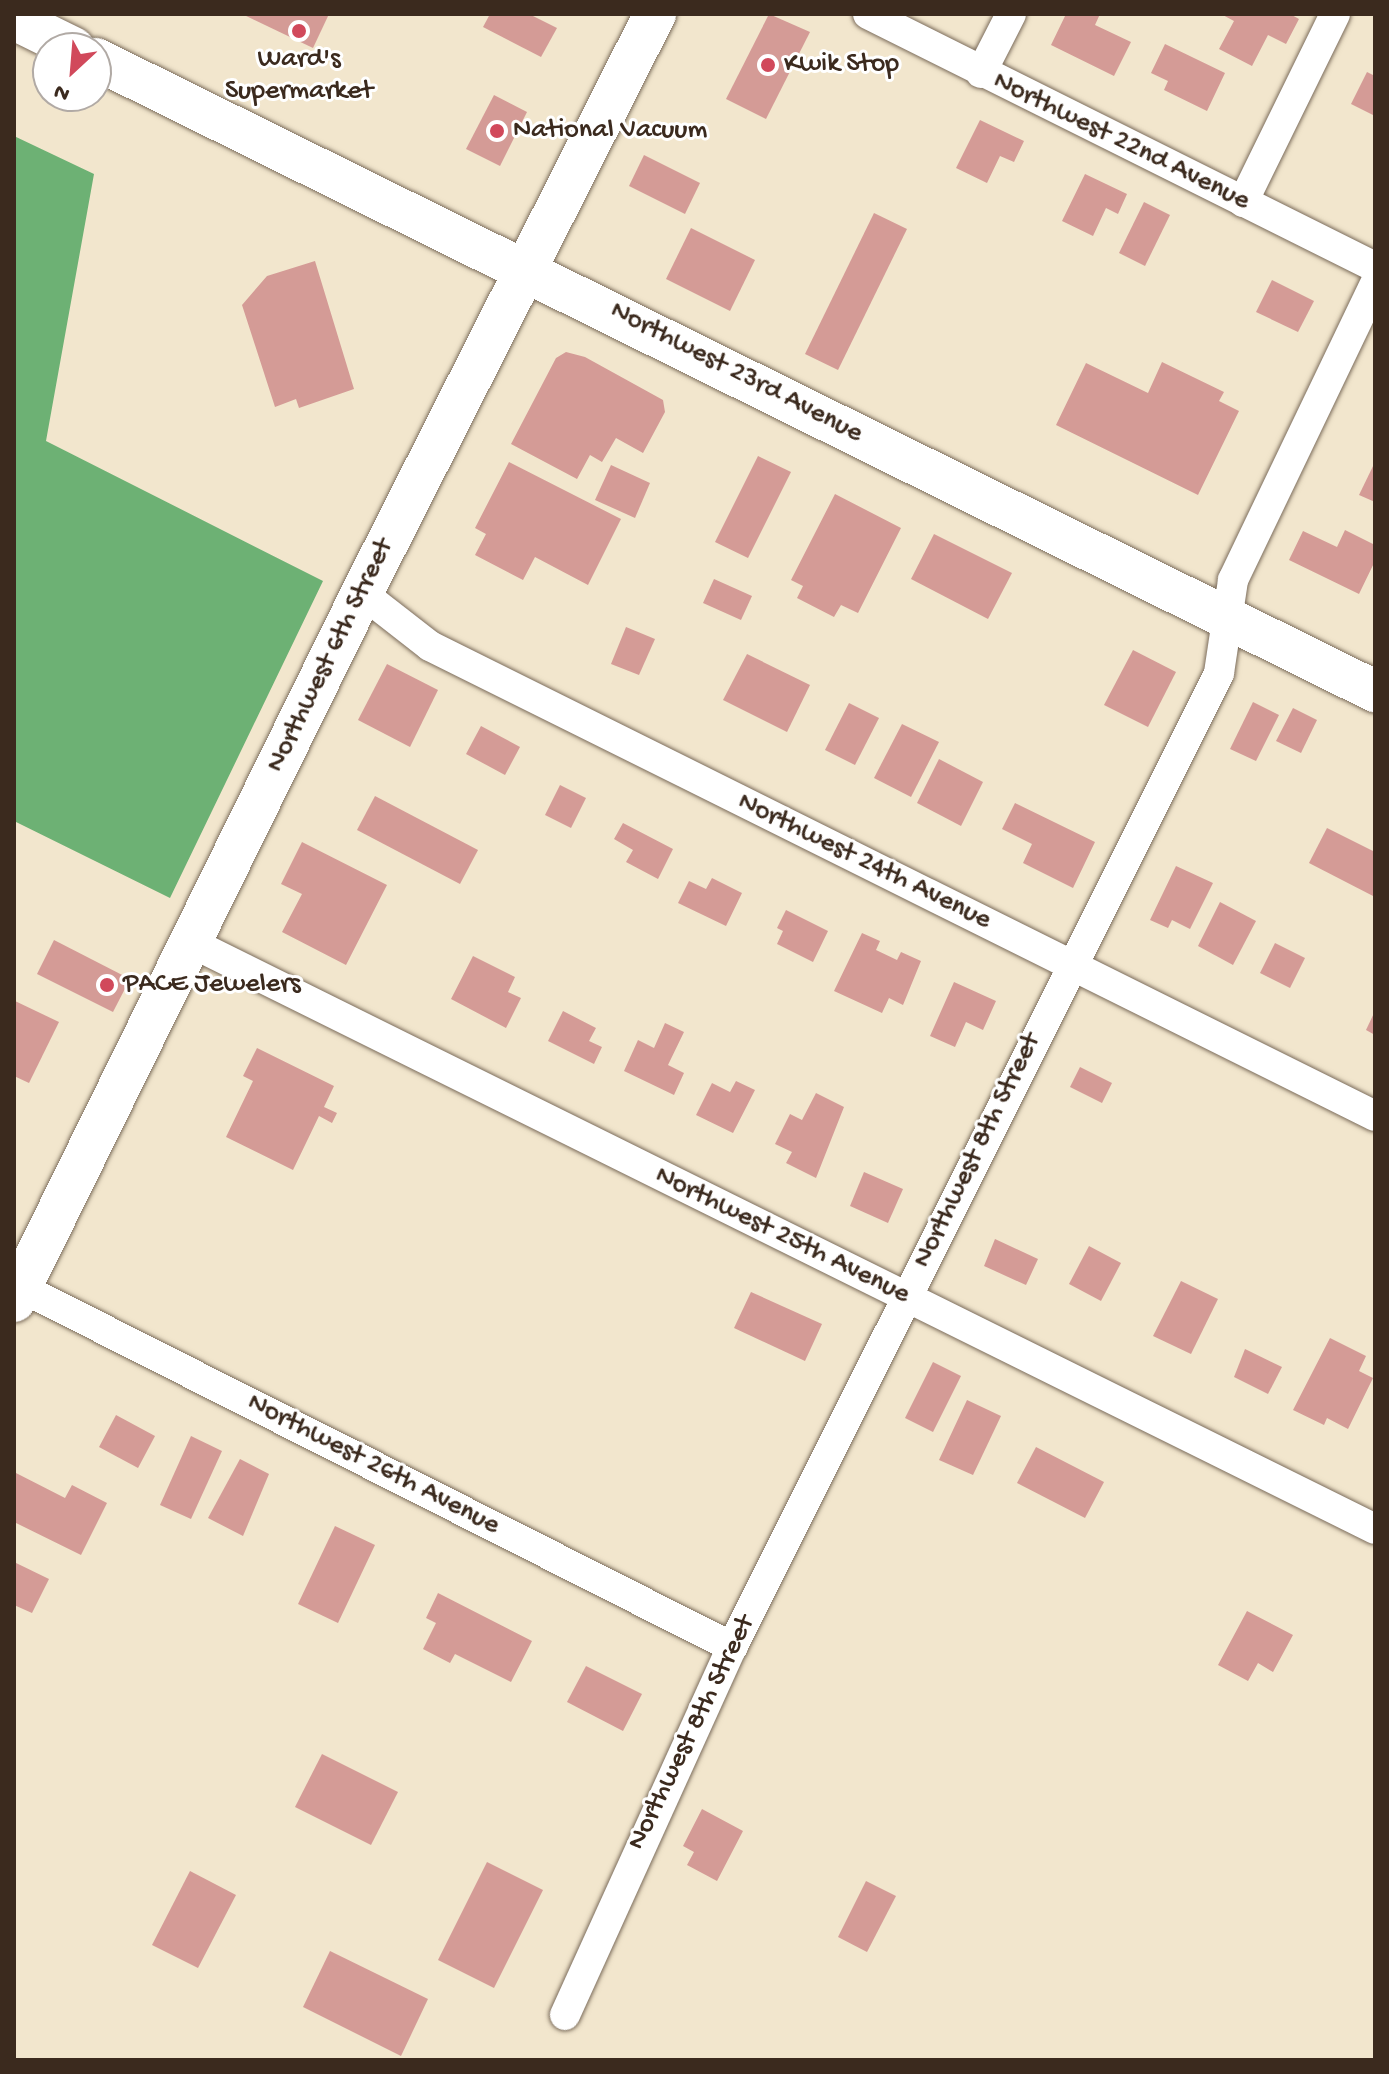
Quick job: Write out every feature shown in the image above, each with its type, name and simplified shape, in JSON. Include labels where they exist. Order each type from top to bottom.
[{"type":"main road","name":"Northwest 6th Street","points":[[16,1291],[362,593],[655,14]]},
{"type":"main road","points":[[14,19],[40,32]]},
{"type":"main road","name":"Northwest 23rd Avenue","points":[[112,67],[1375,690]]},
{"type":"street","name":"Northwest 22nd Avenue","points":[[868,14],[1375,267]]},
{"type":"street","points":[[981,73],[1011,14]]},
{"type":"street","points":[[1243,202],[1335,14]]},
{"type":"street","name":"Northwest 8th Street","points":[[565,2015],[732,1647],[1069,964],[1219,673],[1233,580],[1375,284]]},
{"type":"street","name":"Northwest 24th Avenue","points":[[362,593],[430,646],[1375,1116]]},
{"type":"street","name":"Northwest 25th Avenue","points":[[190,942],[1375,1529]]},
{"type":"street","name":"Northwest 26th Avenue","points":[[16,1291],[732,1647]]},
{"type":"green space","points":[[14,136],[94,174],[46,441],[323,581],[170,898],[14,821]]},
{"type":"building","name":"Ward's Supermarket","points":[[242,14],[329,14],[313,48]]},
{"type":"building","points":[[490,14],[529,14],[557,28],[541,57],[483,27]]},
{"type":"building","name":"Kwik Stop","points":[[769,14],[810,32],[766,119],[726,99]]},
{"type":"building","points":[[1066,14],[1100,14],[1095,25],[1131,42],[1114,76],[1051,45]]},
{"type":"building","points":[[1221,14],[1290,14],[1299,19],[1286,44],[1268,35],[1252,66],[1219,49],[1234,21]]},
{"type":"building","points":[[1165,44],[1225,73],[1207,111],[1164,90],[1168,81],[1151,73]]},
{"type":"building","points":[[1367,72],[1375,76],[1375,116],[1351,104]]},
{"type":"building","name":"National Vacuum","points":[[494,95],[527,112],[500,166],[466,149]]},
{"type":"building","points":[[980,120],[1024,141],[1014,162],[1000,156],[987,183],[956,168]]},
{"type":"building","points":[[644,155],[700,183],[685,214],[629,186]]},
{"type":"building","points":[[1085,174],[1127,194],[1118,214],[1106,208],[1093,236],[1062,221]]},
{"type":"building","points":[[1144,202],[1170,215],[1145,266],[1119,253]]},
{"type":"building","points":[[874,213],[907,229],[838,370],[805,354]]},
{"type":"building","points":[[691,228],[755,260],[730,311],[666,279]]},
{"type":"building","points":[[315,261],[354,389],[299,408],[296,399],[275,407],[242,305],[267,276]]},
{"type":"building","points":[[1272,280],[1314,301],[1298,332],[1256,312]]},
{"type":"building","points":[[566,352],[585,357],[663,400],[665,412],[643,453],[616,438],[602,462],[590,455],[577,479],[511,444],[556,358]]},
{"type":"building","points":[[1162,362],[1224,392],[1219,401],[1239,411],[1198,495],[1056,425],[1086,363],[1148,393]]},
{"type":"building","points":[[758,456],[791,472],[748,558],[715,542]]},
{"type":"building","points":[[509,462],[621,519],[588,585],[535,557],[523,580],[475,555],[486,534],[475,528]]},
{"type":"building","points":[[1375,462],[1375,502],[1359,495]]},
{"type":"building","points":[[611,465],[650,483],[635,518],[595,500]]},
{"type":"building","points":[[835,494],[901,528],[858,613],[841,605],[834,617],[797,598],[803,586],[791,580]]},
{"type":"building","points":[[1345,530],[1375,545],[1375,561],[1359,594],[1289,560],[1303,531],[1337,547]]},
{"type":"building","points":[[934,534],[1012,573],[988,619],[911,579]]},
{"type":"building","points":[[714,579],[752,596],[741,620],[703,603]]},
{"type":"building","points":[[626,627],[655,639],[639,675],[611,664]]},
{"type":"building","points":[[1133,650],[1176,672],[1148,727],[1104,705]]},
{"type":"building","points":[[747,654],[810,685],[787,732],[723,700]]},
{"type":"building","points":[[387,664],[438,690],[410,747],[358,720]]},
{"type":"building","points":[[1253,702],[1279,715],[1256,761],[1230,749]]},
{"type":"building","points":[[849,703],[879,718],[855,765],[825,750]]},
{"type":"building","points":[[1293,708],[1317,720],[1301,753],[1276,741]]},
{"type":"building","points":[[902,724],[939,742],[911,797],[874,778]]},
{"type":"building","points":[[481,726],[520,747],[505,775],[466,754]]},
{"type":"building","points":[[939,759],[983,782],[961,826],[917,803]]},
{"type":"building","points":[[560,785],[586,798],[571,828],[545,815]]},
{"type":"building","points":[[375,796],[478,850],[460,884],[357,830]]},
{"type":"building","points":[[1015,803],[1095,842],[1073,888],[1023,863],[1032,844],[1002,829]]},
{"type":"building","points":[[623,823],[673,849],[658,879],[626,862],[633,850],[614,839]]},
{"type":"building","points":[[1327,828],[1375,852],[1375,897],[1309,863]]},
{"type":"building","points":[[302,842],[387,885],[346,965],[282,932],[302,894],[281,884]]},
{"type":"building","points":[[1176,866],[1213,883],[1190,929],[1172,920],[1168,928],[1150,920]]},
{"type":"building","points":[[712,878],[742,893],[726,926],[678,903],[689,881],[706,889]]},
{"type":"building","points":[[1220,902],[1256,921],[1233,965],[1198,946]]},
{"type":"building","points":[[786,910],[828,931],[813,962],[777,944],[783,931],[777,928]]},
{"type":"building","points":[[862,933],[880,941],[876,950],[897,960],[901,952],[921,961],[903,1005],[889,998],[882,1013],[834,991]]},
{"type":"building","points":[[54,940],[130,979],[113,1012],[37,974]]},
{"type":"building","points":[[1275,943],[1305,958],[1290,988],[1260,973]]},
{"type":"building","points":[[473,956],[515,977],[508,992],[521,998],[506,1028],[451,999]]},
{"type":"building","points":[[954,982],[996,1001],[983,1030],[966,1022],[955,1047],[930,1036]]},
{"type":"building","points":[[15,1001],[59,1022],[29,1083],[14,1076]]},
{"type":"building","points":[[563,1011],[596,1028],[589,1041],[602,1047],[594,1064],[548,1041]]},
{"type":"building","points":[[1375,1011],[1375,1035],[1366,1030]]},
{"type":"building","points":[[665,1023],[684,1032],[668,1065],[684,1073],[674,1095],[624,1071],[638,1040],[654,1048]]},
{"type":"building","points":[[257,1048],[334,1086],[324,1107],[337,1113],[332,1123],[319,1116],[293,1170],[226,1137],[253,1081],[243,1076]]},
{"type":"building","points":[[1080,1067],[1112,1083],[1102,1103],[1070,1087]]},
{"type":"building","points":[[736,1081],[755,1090],[733,1133],[696,1115],[712,1083],[730,1092]]},
{"type":"building","points":[[816,1093],[844,1107],[816,1178],[786,1163],[792,1152],[775,1144],[790,1114],[802,1120]]},
{"type":"building","points":[[864,1172],[903,1189],[888,1223],[850,1206]]},
{"type":"building","points":[[995,1239],[1038,1259],[1026,1285],[984,1266]]},
{"type":"building","points":[[1089,1246],[1121,1263],[1101,1301],[1069,1284]]},
{"type":"building","points":[[1181,1281],[1218,1299],[1191,1354],[1153,1336]]},
{"type":"building","points":[[751,1292],[822,1324],[805,1361],[734,1328]]},
{"type":"building","points":[[1330,1338],[1366,1356],[1359,1371],[1373,1378],[1348,1429],[1327,1418],[1324,1425],[1293,1410]]},
{"type":"building","points":[[1245,1349],[1282,1367],[1268,1394],[1234,1377]]},
{"type":"building","points":[[933,1362],[961,1376],[933,1432],[905,1418]]},
{"type":"building","points":[[967,1400],[1001,1416],[973,1475],[939,1460]]},
{"type":"building","points":[[116,1415],[155,1436],[138,1468],[99,1447]]},
{"type":"building","points":[[191,1436],[222,1451],[191,1519],[160,1505]]},
{"type":"building","points":[[1036,1447],[1104,1482],[1085,1518],[1017,1483]]},
{"type":"building","points":[[240,1459],[269,1474],[243,1536],[208,1518]]},
{"type":"building","points":[[14,1472],[65,1498],[72,1485],[107,1503],[81,1555],[14,1522]]},
{"type":"building","points":[[335,1526],[375,1545],[338,1623],[298,1604]]},
{"type":"building","points":[[14,1562],[49,1579],[32,1613],[14,1605]]},
{"type":"building","points":[[438,1593],[532,1641],[511,1682],[455,1654],[450,1663],[423,1649],[436,1623],[426,1618]]},
{"type":"building","points":[[1247,1611],[1293,1635],[1273,1672],[1258,1663],[1248,1681],[1218,1665]]},
{"type":"building","points":[[586,1666],[642,1694],[623,1731],[567,1702]]},
{"type":"building","points":[[322,1754],[398,1792],[371,1845],[295,1807]]},
{"type":"building","points":[[702,1809],[743,1831],[717,1881],[687,1865],[694,1852],[683,1846]]},
{"type":"building","points":[[487,1862],[543,1890],[494,1988],[438,1960]]},
{"type":"building","points":[[190,1871],[236,1895],[198,1968],[152,1945]]},
{"type":"building","points":[[866,1881],[896,1896],[867,1952],[838,1937]]},
{"type":"building","points":[[330,1951],[428,1999],[401,2056],[303,2007]]},
{"type":"place","name":"Ward's Supermarket","points":[[299,31]]},
{"type":"place","name":"Kwik Stop","points":[[768,65]]},
{"type":"place","name":"National Vacuum","points":[[497,131]]},
{"type":"place","name":"PACE Jewelers","points":[[107,985]]}]
